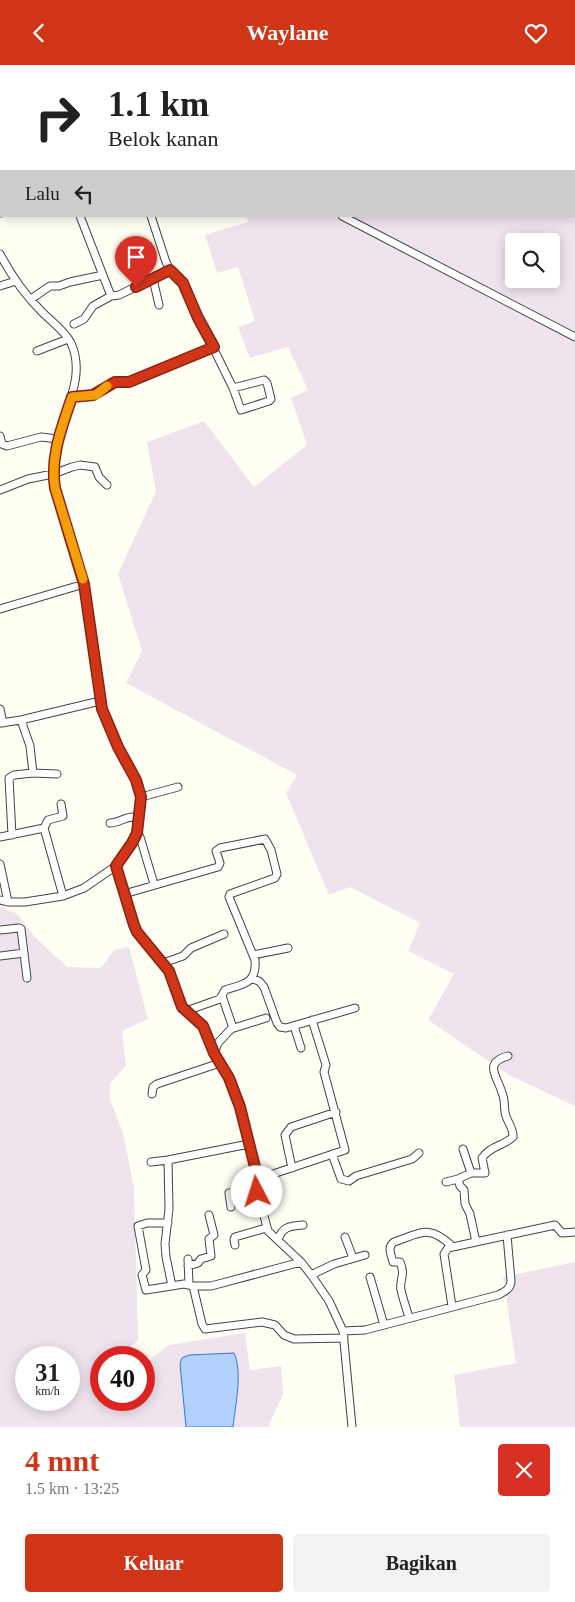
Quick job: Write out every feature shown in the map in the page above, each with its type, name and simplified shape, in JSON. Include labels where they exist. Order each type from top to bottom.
[{"type":"street","points":[[80,217],[111,296]]},
{"type":"street","points":[[151,217],[170,270],[183,283],[198,318],[233,388],[241,410],[271,399],[267,383],[264,381],[233,388]]},
{"type":"street","points":[[344,217],[575,337]]},
{"type":"street","points":[[0,254],[16,281],[68,339],[73,349],[76,367],[72,397],[58,439],[53,474],[55,488],[84,584],[100,701],[108,727],[136,780],[141,797],[137,833],[116,866],[84,888],[63,896],[25,901],[8,902],[0,900]]},
{"type":"street","points":[[74,324],[84,319],[93,306],[170,270]]},
{"type":"street","points":[[31,299],[50,286],[60,286],[103,275]]},
{"type":"street","points":[[153,279],[159,305]]},
{"type":"street","points":[[0,286],[16,281]]},
{"type":"street","points":[[38,351],[68,339]]},
{"type":"street","points":[[72,397],[96,395],[115,382],[129,382],[214,347]]},
{"type":"street","points":[[0,436],[2,444],[7,446],[41,437],[58,439]]},
{"type":"street","points":[[0,490],[28,479],[53,474],[80,465],[95,467],[99,477],[106,485]]},
{"type":"street","points":[[0,609],[84,584]]},
{"type":"street","points":[[0,709],[1,723],[100,701]]},
{"type":"street","points":[[21,720],[30,746],[33,773]]},
{"type":"street","points":[[12,835],[9,778],[14,775],[33,773],[57,775]]},
{"type":"street","points":[[141,797],[178,787]]},
{"type":"street","points":[[0,837],[44,827],[48,821],[63,816],[62,805]]},
{"type":"street","points":[[110,823],[118,822],[125,817],[139,817]]},
{"type":"street","points":[[44,827],[63,896]]},
{"type":"street","points":[[137,833],[140,837],[154,884]]},
{"type":"street","points":[[124,894],[218,867],[220,863],[216,851],[220,848],[265,839],[271,850],[277,874],[275,878],[230,894],[228,897],[253,955],[256,967],[252,979],[245,984],[225,990],[220,999],[186,1011]]},
{"type":"street","points":[[0,864],[8,902]]},
{"type":"street","points":[[116,866],[137,932],[169,971],[180,1003],[203,1026],[214,1053],[236,1093],[249,1144],[266,1228],[301,1262],[329,1301],[343,1335],[352,1427]]},
{"type":"street","points":[[0,930],[21,928],[27,978]]},
{"type":"street","points":[[163,963],[182,956],[191,948],[224,934]]},
{"type":"street","points":[[253,955],[288,948]]},
{"type":"street","points":[[0,956],[24,953]]},
{"type":"street","points":[[252,979],[259,981],[264,987],[278,1025],[284,1028],[355,1009]]},
{"type":"street","points":[[222,996],[233,1028]]},
{"type":"street","points":[[214,1053],[218,1043],[228,1031],[266,1018]]},
{"type":"street","points":[[231,1207],[228,1195],[231,1191],[345,1150],[324,1072],[326,1065],[312,1021]]},
{"type":"street","points":[[294,1025],[301,1048]]},
{"type":"street","points":[[446,1182],[471,1173],[485,1173],[482,1158],[485,1154],[490,1149],[510,1140],[514,1135],[505,1112],[506,1106],[502,1091],[494,1075],[496,1063],[501,1058],[508,1056]]},
{"type":"street","points":[[152,1094],[153,1087],[157,1084],[220,1063]]},
{"type":"street","points":[[292,1168],[285,1135],[287,1131],[291,1127],[336,1111]]},
{"type":"street","points":[[151,1162],[249,1144]]},
{"type":"street","points":[[463,1149],[471,1173]]},
{"type":"street","points":[[332,1154],[341,1179],[349,1181],[356,1176],[412,1159],[419,1153]]},
{"type":"street","points":[[168,1160],[170,1197],[165,1244],[172,1286]]},
{"type":"street","points":[[458,1179],[460,1186],[464,1190],[465,1204],[470,1214],[476,1242]]},
{"type":"street","points":[[209,1215],[214,1235],[209,1239],[211,1256],[201,1259],[198,1263],[188,1262],[191,1285],[205,1329],[262,1322],[275,1325],[284,1335],[294,1339],[343,1335],[498,1295],[510,1287],[511,1281],[507,1235]]},
{"type":"street","points":[[168,1223],[142,1224],[138,1226],[146,1270],[142,1275],[146,1290],[172,1286],[211,1286],[301,1262]]},
{"type":"street","points":[[278,1240],[282,1230],[286,1227],[302,1225]]},
{"type":"street","points":[[452,1306],[444,1254],[448,1248],[555,1225],[562,1233],[575,1232]]},
{"type":"street","points":[[236,1245],[235,1237],[266,1228]]},
{"type":"street","points":[[409,1317],[400,1287],[403,1268],[400,1262],[393,1262],[389,1249],[390,1245],[426,1231],[440,1236],[452,1246]]},
{"type":"street","points":[[345,1237],[353,1258]]},
{"type":"street","points":[[311,1275],[365,1255]]},
{"type":"street","points":[[370,1277],[384,1325]]},
{"type":"shaded area","points":[[247,217],[575,217],[575,1106],[509,1075],[428,1020],[454,974],[408,951],[420,923],[350,887],[329,895],[286,793],[297,775],[126,683],[142,651],[118,574],[156,491],[147,442],[204,421],[254,487],[307,445],[291,398],[308,390],[288,347],[250,358],[238,327],[255,321],[238,267],[217,273],[205,235],[248,222]]},
{"type":"shaded area","points":[[0,907],[18,914],[33,935],[67,967],[101,968],[114,950],[129,947],[148,1019],[122,1031],[126,1065],[110,1084],[110,1099],[123,1133],[134,1188],[138,1340],[132,1346],[90,1346],[90,1411],[155,1411],[155,1356],[169,1345],[245,1333],[250,1370],[281,1366],[283,1394],[268,1427],[0,1427]]},
{"type":"shaded area","points":[[575,1262],[575,1427],[460,1427],[454,1375],[516,1363],[503,1277]]},
{"type":"water","points":[[234,1353],[237,1361],[238,1379],[233,1427],[186,1427],[180,1364],[182,1358],[189,1355]]},
{"type":"slow traffic","points":[[83,579],[55,488],[54,462],[58,439],[72,397],[96,395],[107,386]]},
{"type":"route","points":[[136,287],[170,270],[174,273],[183,283],[198,318],[214,347],[129,382],[115,382],[96,395],[72,397],[58,439],[53,474],[55,488],[84,584],[102,709],[108,727],[136,780],[141,797],[137,833],[116,866],[118,877],[137,932],[169,971],[184,1010],[203,1026],[213,1051],[236,1093],[258,1179],[257,1192]]}]
